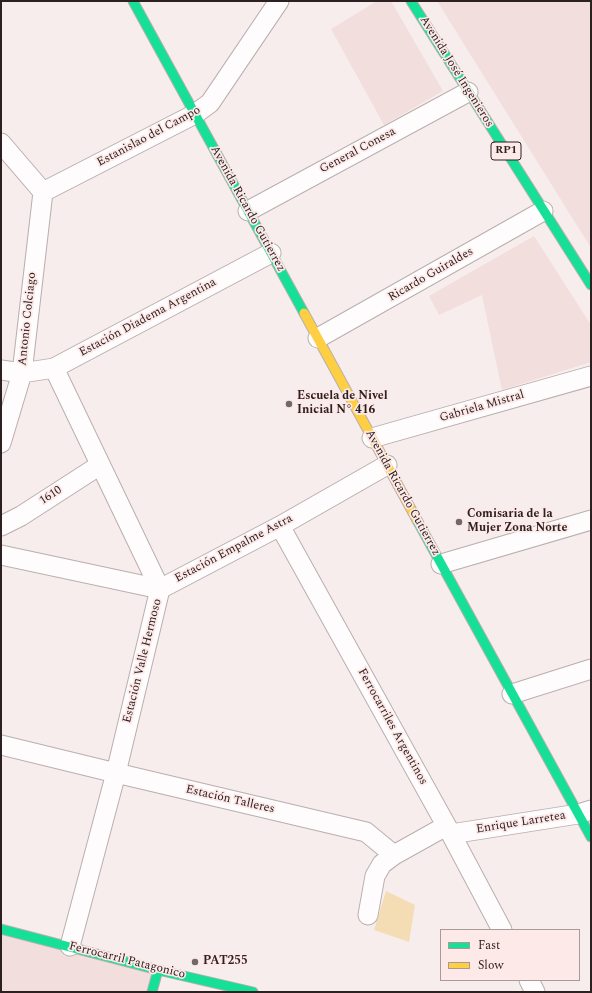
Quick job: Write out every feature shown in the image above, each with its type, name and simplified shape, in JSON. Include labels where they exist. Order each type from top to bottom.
[{"type":"street","name":"Avenida Ricardo Gutierrez","points":[[133,1],[512,694],[584,812],[591,837]]},
{"type":"street","name":"Estanislao del Campo","points":[[42,192],[195,114],[210,103],[279,1]]},
{"type":"street","name":"Avenida José Ingenieros","points":[[411,1],[591,286]]},
{"type":"street","name":"General Conesa","points":[[248,211],[468,92]]},
{"type":"street","points":[[1,143],[42,192]]},
{"type":"street","name":"Antonio Colciago","points":[[1,443],[22,374],[42,192]]},
{"type":"street","name":"Ricardo Guiraldes","points":[[318,338],[543,211]]},
{"type":"street","name":"Estación Diadema Argentina","points":[[22,374],[54,368],[271,253]]},
{"type":"street","name":"Estación Valle Hermoso","points":[[54,368],[160,589],[116,773],[70,946]]},
{"type":"street","points":[[1,370],[22,374]]},
{"type":"street","name":"Gabriela Mistral","points":[[372,438],[591,376]]},
{"type":"street","name":"1610","points":[[1,526],[21,516],[100,465]]},
{"type":"street","name":"Estación Empalme Astra","points":[[1,555],[160,589],[280,526],[387,465]]},
{"type":"street","points":[[441,564],[591,520]]},
{"type":"street","name":"Ferrocarriles Argentinos","points":[[280,526],[449,830],[501,929]]},
{"type":"street","points":[[512,694],[591,669]]},
{"type":"street","name":"Estación Talleres","points":[[1,745],[366,832],[394,855]]},
{"type":"street","name":"Enrique Larretea","points":[[449,830],[584,812]]},
{"type":"street","points":[[368,915],[374,876],[382,864],[394,855],[449,830]]},
{"type":"street","name":"Ferrocarril Patagonico","points":[[1,929],[158,970],[253,992]]},
{"type":"street","points":[[152,992],[158,970]]},
{"type":"street","points":[[530,981],[535,992]]},
{"type":"shaded area","points":[[377,1],[391,1],[443,91],[384,125],[331,29]]},
{"type":"shaded area","points":[[437,1],[591,1],[591,248]]},
{"type":"shaded area","points":[[534,236],[591,325],[591,362],[502,390],[482,295],[439,315],[429,296]]},
{"type":"shaded area","points":[[386,891],[415,905],[409,942],[374,930]]},
{"type":"shaded area","points":[[1,929],[158,970],[152,992],[1,992]]},
{"type":"traffic: fast","points":[[133,1],[304,313]]},
{"type":"traffic: fast","points":[[411,1],[591,285]]},
{"type":"traffic: fast","points":[[417,520],[591,837]]},
{"type":"traffic: fast","points":[[1,929],[158,970],[253,992]]},
{"type":"traffic: fast","points":[[152,992],[158,970]]},
{"type":"traffic: slow","points":[[304,313],[417,520]]},
{"type":"place","name":"Escuela de Nivel Inicial N° 416","points":[[289,404]]},
{"type":"place","name":"Comisaria de la Mujer Zona Norte","points":[[459,522]]},
{"type":"place","name":"PAT255","points":[[195,962]]}]
